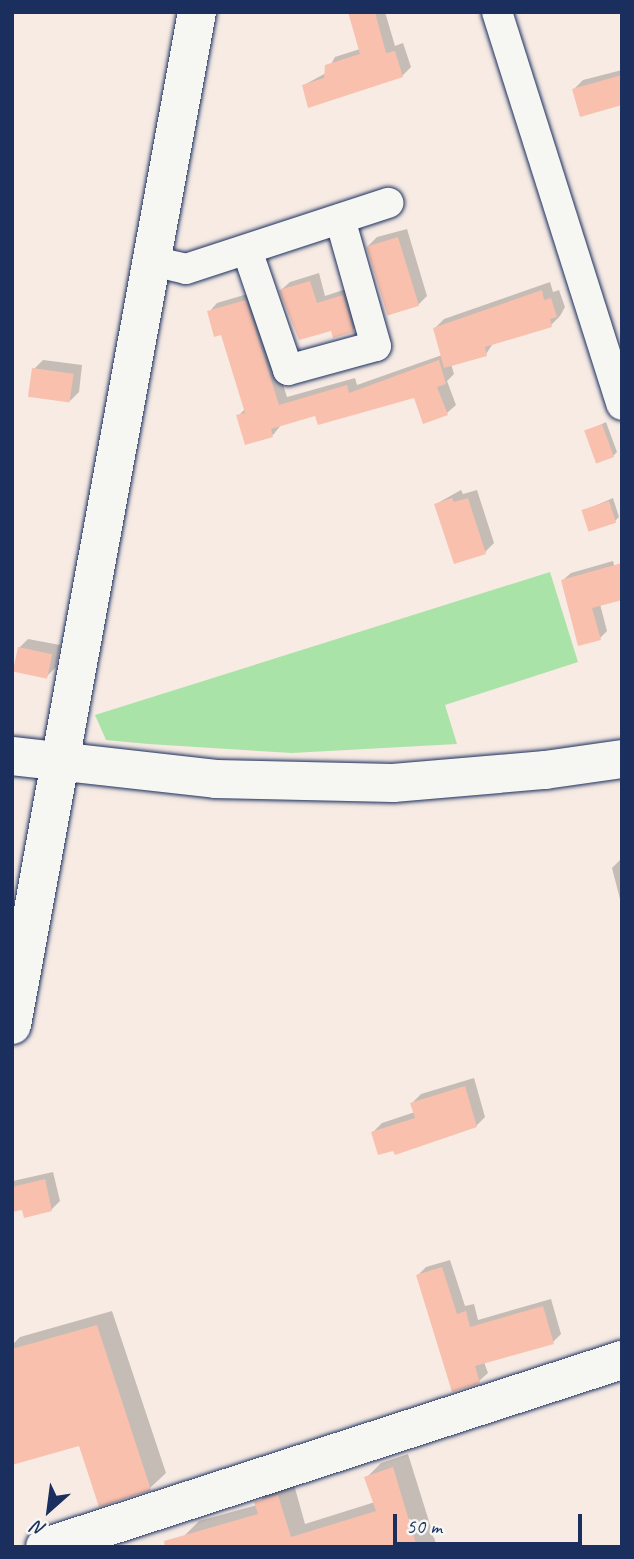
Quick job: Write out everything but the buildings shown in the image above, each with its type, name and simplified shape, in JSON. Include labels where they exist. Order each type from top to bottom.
[{"type":"street","points":[[12,1025],[197,12]]},
{"type":"street","points":[[497,12],[622,405]]},
{"type":"street","points":[[152,261],[186,269],[388,203]]},
{"type":"street","points":[[247,250],[288,370],[376,346],[340,219]]},
{"type":"street","points":[[12,756],[61,764],[216,779],[393,783],[545,770],[622,758]]},
{"type":"street","points":[[45,1547],[622,1360]]},
{"type":"green space","points":[[550,572],[578,662],[445,705],[457,744],[292,753],[148,744],[106,740],[95,715]]}]
